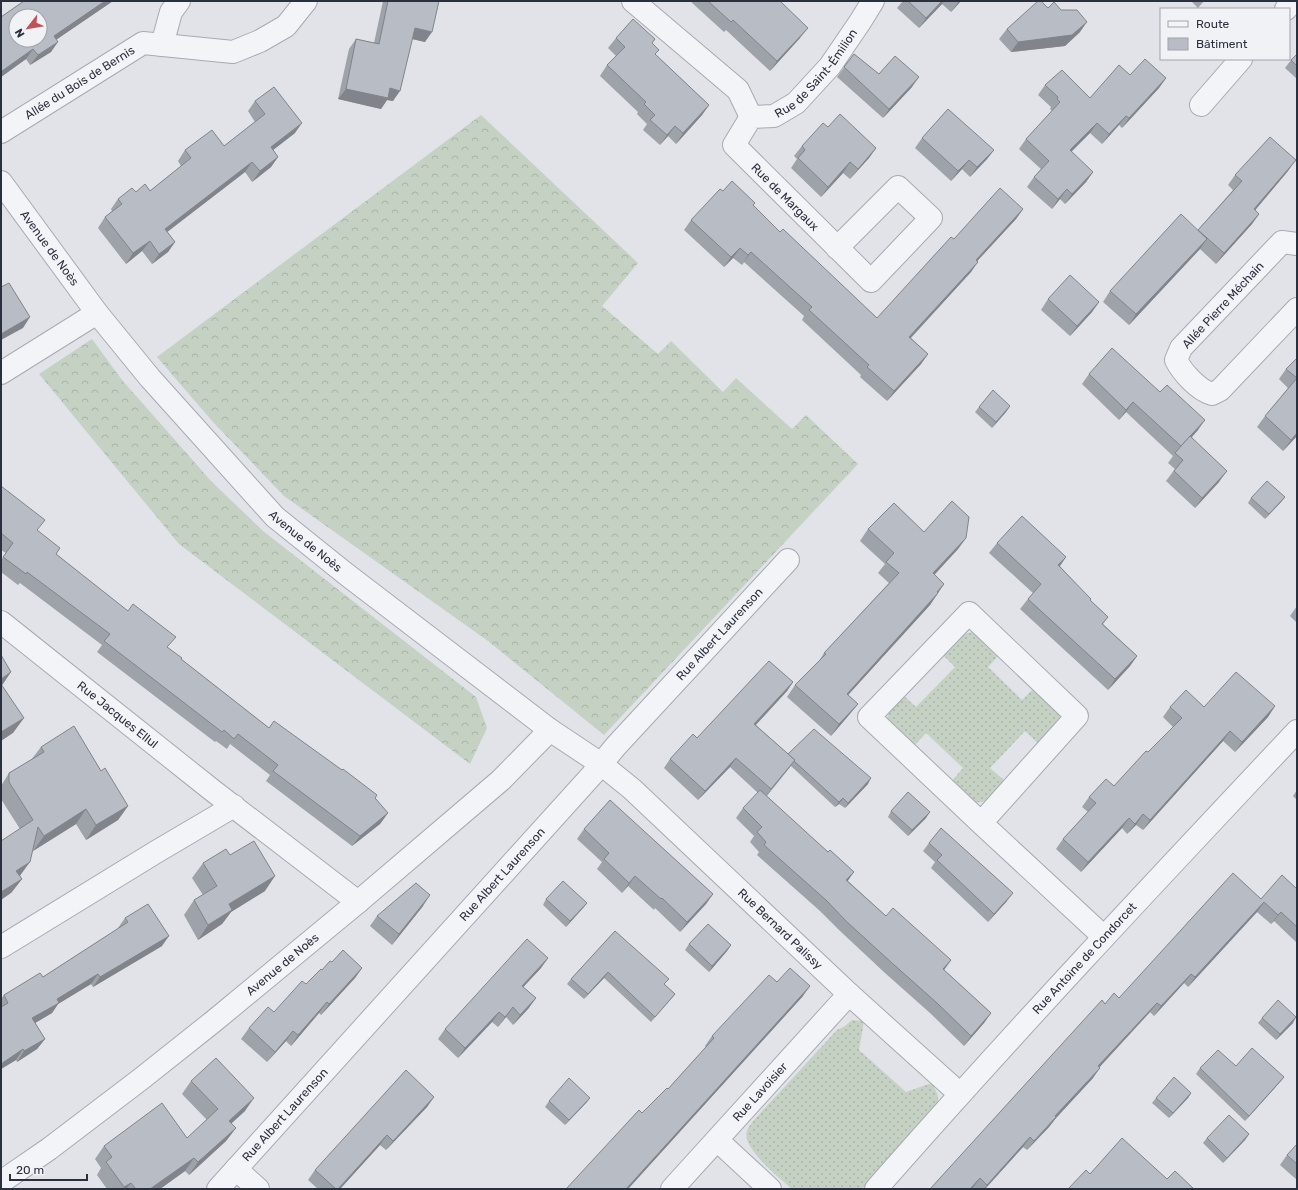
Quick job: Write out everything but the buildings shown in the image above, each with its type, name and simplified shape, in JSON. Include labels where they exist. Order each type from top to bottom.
[{"type":"street","points":[[162,45],[171,12],[179,1]]},
{"type":"street","name":"Allée du Bois de Bernis","points":[[1,132],[143,43],[233,52],[260,41],[286,26],[306,1]]},
{"type":"street","points":[[633,1],[738,90],[751,117]]},
{"type":"street","name":"Rue de Saint-Émilion","points":[[751,117],[774,116],[796,103],[830,66],[873,1]]},
{"type":"street","points":[[1201,105],[1240,60]]},
{"type":"street","name":"Rue de Margaux","points":[[751,117],[734,145],[837,248]]},
{"type":"street","name":"Avenue de Noès","points":[[1,182],[97,313],[150,378],[275,517],[346,574],[550,730],[601,764]]},
{"type":"street","name":"Allée Pierre Méchain","points":[[1297,244],[1282,242],[1181,348],[1176,360],[1180,367],[1204,392],[1212,394],[1220,390],[1297,309]]},
{"type":"street","points":[[1,373],[97,313]]},
{"type":"street","name":"Rue Albert Laurenson","points":[[218,1189],[616,746],[788,560]]},
{"type":"street","points":[[981,823],[1077,716],[969,613],[869,717],[981,823],[1104,937]]},
{"type":"street","name":"Rue Jacques Ellul","points":[[1,622],[358,902]]},
{"type":"street","name":"Avenue de Noès","points":[[1,1182],[49,1149],[141,1079],[220,1016],[358,902],[501,780],[550,730]]},
{"type":"street","name":"Rue Antoine de Condorcet","points":[[876,1189],[960,1094],[1104,937],[1297,731]]},
{"type":"street","name":"Rue Bernard Palissy","points":[[601,764],[632,789],[849,994],[960,1094]]},
{"type":"street","points":[[1,947],[234,806]]},
{"type":"street","name":"Rue Lavoisier","points":[[672,1189],[849,994]]},
{"type":"street","points":[[717,1140],[770,1189]]},
{"type":"street","points":[[236,1169],[258,1189]]},
{"type":"green space","points":[[481,115],[638,263],[602,306],[658,354],[671,341],[723,392],[736,378],[792,429],[806,415],[858,464],[604,735],[488,641],[284,496],[213,422],[157,357]]},
{"type":"green space","points":[[92,339],[122,380],[211,481],[263,531],[476,697],[487,728],[470,764],[179,544],[39,374]]},
{"type":"green space","points":[[975,632],[1000,654],[988,667],[1022,700],[1036,686],[1059,712],[1060,719],[1040,745],[1025,731],[990,768],[1005,781],[992,796],[982,802],[977,802],[967,797],[951,782],[963,768],[926,733],[913,747],[891,728],[887,718],[891,708],[903,695],[916,707],[955,667],[941,653],[960,636]]},
{"type":"green space","points":[[852,1020],[864,1021],[859,1050],[906,1092],[932,1083],[938,1097],[936,1108],[934,1112],[862,1189],[792,1189],[755,1154],[747,1138],[747,1131],[754,1120],[837,1030]]}]
